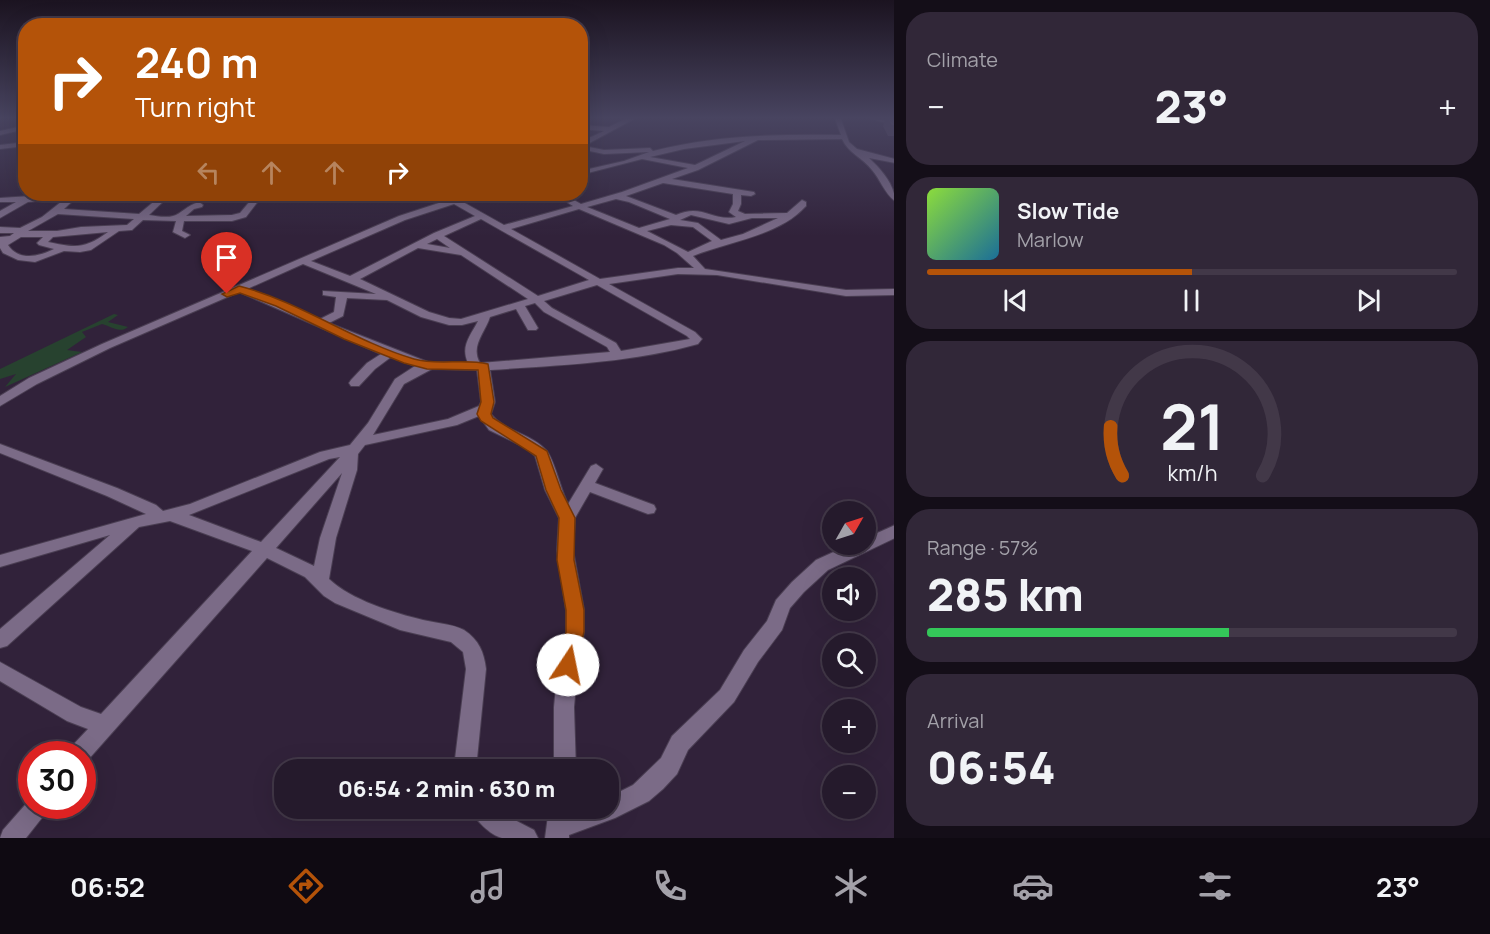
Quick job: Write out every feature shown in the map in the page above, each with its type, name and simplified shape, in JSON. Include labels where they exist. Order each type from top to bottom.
[{"type":"street","points":[[588,171],[623,164],[636,158]]},
{"type":"street","points":[[645,158],[696,167]]},
{"type":"street","points":[[503,228],[615,197],[715,158]]},
{"type":"street","points":[[866,158],[893,194]]},
{"type":"street","points":[[662,180],[751,194]]},
{"type":"street","points":[[737,192],[737,204],[733,212],[744,217]]},
{"type":"street","points":[[615,197],[628,199],[673,220],[699,227],[716,237],[717,242],[714,244]]},
{"type":"street","points":[[0,200],[18,200]]},
{"type":"street","points":[[0,214],[23,201]]},
{"type":"street","points":[[63,248],[47,258],[30,260],[6,251],[2,240],[57,211],[68,201]]},
{"type":"street","points":[[0,230],[54,234],[111,233],[129,228],[160,201]]},
{"type":"street","points":[[57,211],[142,218],[235,218],[243,215],[254,201]]},
{"type":"street","points":[[0,402],[61,367],[239,289],[303,261],[402,218],[455,201],[599,281],[696,339],[694,342],[679,346],[618,356],[479,367],[427,366],[388,354],[280,303],[239,289]]},
{"type":"street","points":[[571,201],[665,244],[686,256],[701,270]]},
{"type":"street","points":[[686,256],[714,244],[729,242],[791,216],[802,206],[802,202]]},
{"type":"street","points":[[185,235],[177,232],[180,227],[179,219],[191,207],[200,205]]},
{"type":"street","points":[[637,231],[690,212],[729,221],[759,214],[791,216]]},
{"type":"street","points":[[394,300],[370,296],[326,294],[437,235],[482,216]]},
{"type":"street","points":[[54,234],[42,243],[86,250],[111,233]]},
{"type":"street","points":[[437,235],[536,298],[548,310],[612,345],[618,356]]},
{"type":"street","points":[[665,244],[704,249]]},
{"type":"street","points":[[420,246],[463,252]]},
{"type":"street","points":[[303,261],[352,280],[436,319],[462,322],[599,281],[678,271],[701,270],[846,293],[894,292]]},
{"type":"street","points":[[321,323],[339,314],[342,295]]},
{"type":"street","points":[[517,304],[525,313],[532,328]]},
{"type":"street","points":[[486,314],[469,344],[472,362],[479,367],[488,402],[484,414],[494,427],[531,445],[542,454],[553,490],[567,518],[566,560],[575,610],[575,632],[568,665],[564,706],[565,759]]},
{"type":"street","points":[[355,382],[371,366],[388,354]]},
{"type":"street","points":[[90,741],[159,668],[263,549],[356,448],[375,425],[399,382],[413,371],[427,366]]},
{"type":"street","points":[[0,561],[135,522],[195,508],[325,455],[452,422],[484,409]]},
{"type":"street","points":[[0,448],[108,490],[165,516],[263,549],[311,572],[336,595],[379,615],[456,635],[474,652],[476,669],[468,759]]},
{"type":"street","points":[[320,580],[330,531],[356,448]]},
{"type":"street","points":[[567,518],[596,469]]},
{"type":"street","points":[[586,485],[648,509]]},
{"type":"street","points":[[0,640],[135,522]]},
{"type":"street","points":[[559,824],[607,810],[641,793],[655,781],[669,766],[680,743],[727,696],[751,656],[775,625],[782,605],[798,586],[822,565],[894,531]]},
{"type":"street","points":[[0,671],[74,714],[104,725]]},
{"type":"street","points":[[11,838],[26,819]]},
{"type":"street","points":[[493,819],[526,838]]},
{"type":"green space","points":[[114,314],[118,315],[108,322],[128,327],[118,330],[102,324],[82,332],[86,337],[67,350],[82,352],[5,387],[16,374],[0,379],[0,369]]},
{"type":"route","points":[[227,294],[239,289],[280,303],[348,337],[408,361],[427,366],[483,367],[488,402],[484,414],[494,427],[536,448],[542,454],[553,490],[567,518],[565,550],[575,610],[575,632],[568,665]]}]
